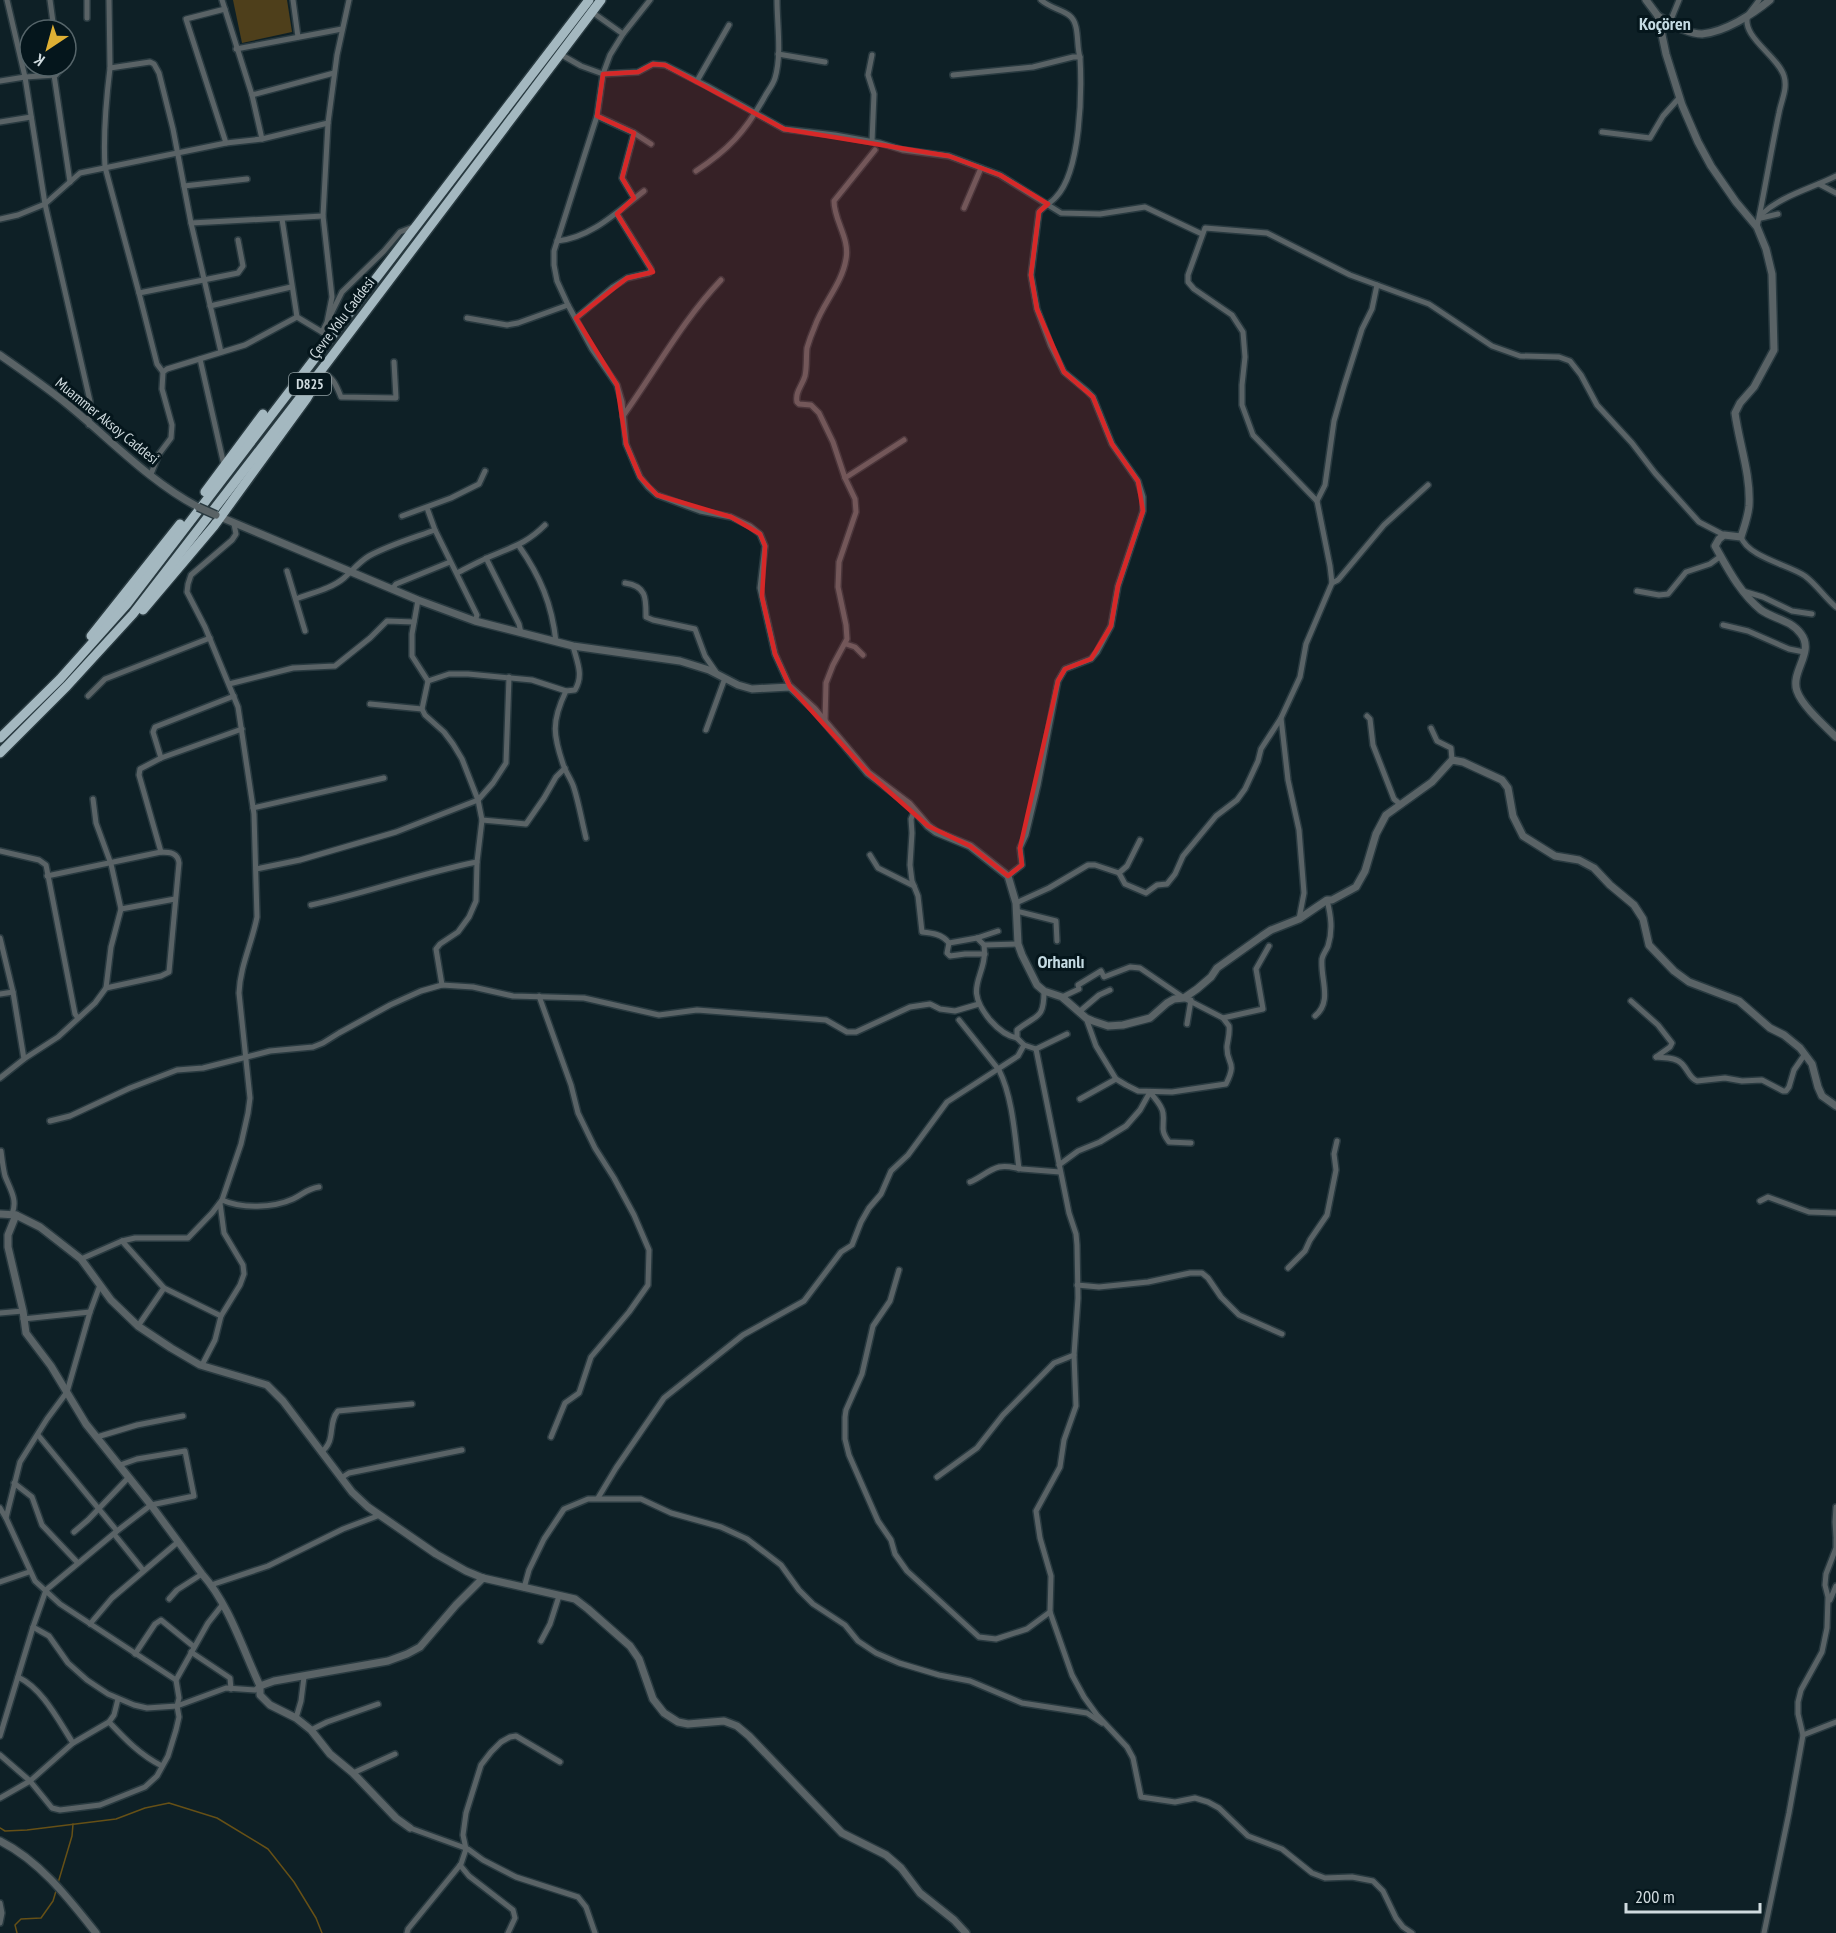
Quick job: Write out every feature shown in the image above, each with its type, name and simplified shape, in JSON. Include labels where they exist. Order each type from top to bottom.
[{"type":"highway","name":"Çevre Yolu Caddesi","points":[[0,738],[60,679],[127,603],[326,335],[417,225],[588,0]]},
{"type":"highway","name":"Çevre Yolu Caddesi","points":[[0,753],[67,686],[133,614],[324,368],[601,0]]},
{"type":"highway","points":[[60,679],[102,621],[197,506],[224,465],[326,335]]},
{"type":"highway","points":[[67,686],[123,633],[179,568],[308,398],[324,368]]},
{"type":"street","points":[[7,0],[18,47]]},
{"type":"street","points":[[50,0],[52,18]]},
{"type":"street","points":[[87,0],[87,18]]},
{"type":"street","points":[[109,0],[110,68],[105,105],[105,167],[157,364],[163,372],[162,389],[172,425],[171,438],[159,454],[151,474]]},
{"type":"street","points":[[222,0],[252,95],[262,139]]},
{"type":"street","points":[[293,0],[298,37]]},
{"type":"street","points":[[282,219],[297,317],[326,335],[332,297],[323,216],[328,123],[334,73],[349,0]]},
{"type":"street","points":[[650,0],[623,34],[610,55],[603,74],[597,116],[554,251],[557,281],[597,356],[617,385],[622,402],[626,444],[640,477],[657,495],[700,511],[731,517],[750,526],[760,534],[765,546],[760,588],[775,654],[790,687],[805,699],[825,721],[868,773],[898,795],[936,832],[970,846],[1008,876],[1016,907],[1018,944],[1037,985],[1044,991],[1062,998],[1086,1018],[1108,1026],[1123,1025],[1150,1018],[1174,999],[1188,999],[1211,978],[1217,968],[1262,936],[1299,919],[1328,900],[1356,887],[1365,871],[1380,824],[1386,815],[1432,782],[1452,760],[1451,748],[1437,741],[1431,728]]},
{"type":"street","points":[[696,171],[720,155],[737,138],[756,113],[775,78],[778,54],[777,0]]},
{"type":"street","points":[[1008,876],[1022,865],[1020,848],[1026,835],[1038,785],[1058,681],[1065,669],[1091,659],[1111,626],[1118,586],[1143,511],[1143,497],[1138,481],[1112,444],[1093,397],[1064,372],[1037,309],[1031,275],[1039,212],[1057,197],[1071,173],[1077,139],[1080,57],[1075,22],[1070,15],[1041,0]]},
{"type":"street","points":[[1646,0],[1658,16],[1666,54],[1680,98],[1698,142],[1711,166],[1757,227],[1766,249],[1772,274],[1774,350],[1754,387],[1735,413],[1747,478],[1749,504],[1741,537],[1743,542],[1757,552],[1805,576],[1836,607]]},
{"type":"street","points":[[1670,22],[1679,0]]},
{"type":"street","points":[[1757,227],[1779,110],[1785,90],[1785,78],[1779,66],[1767,50],[1755,42],[1749,29],[1747,17],[1759,0]]},
{"type":"street","points":[[1658,16],[1686,31],[1702,34],[1747,17],[1770,0]]},
{"type":"street","points":[[225,9],[186,19],[226,143]]},
{"type":"street","points":[[592,12],[623,34]]},
{"type":"street","points":[[698,81],[729,25]]},
{"type":"street","points":[[236,49],[342,29]]},
{"type":"street","points":[[560,54],[581,66],[603,74],[638,72],[654,64],[660,64],[698,81],[784,129],[872,141],[903,150],[949,156],[1000,175],[1061,213],[1100,214],[1145,207],[1202,234]]},
{"type":"street","points":[[778,54],[825,62]]},
{"type":"street","points":[[872,55],[868,75],[874,94],[872,141]]},
{"type":"street","points":[[953,75],[1033,67],[1080,57]]},
{"type":"street","points":[[110,68],[141,62],[154,64],[159,73],[221,352]]},
{"type":"street","points":[[252,95],[334,73]]},
{"type":"street","points":[[0,81],[19,78]]},
{"type":"street","points":[[25,78],[45,204],[90,401],[90,424]]},
{"type":"street","points":[[54,78],[70,182]]},
{"type":"street","points":[[1602,132],[1650,138],[1663,116],[1680,98]]},
{"type":"street","points":[[597,116],[634,133],[651,144]]},
{"type":"street","points":[[0,122],[31,117]]},
{"type":"street","points":[[0,219],[18,215],[45,204],[80,173],[226,143],[262,139],[328,123]]},
{"type":"street","points":[[634,133],[622,178],[634,198]]},
{"type":"street","points":[[825,721],[826,683],[833,665],[846,644],[846,626],[838,587],[838,562],[856,512],[855,499],[819,413],[811,405],[797,402],[796,396],[805,377],[807,348],[814,328],[822,309],[841,277],[846,261],[843,233],[834,210],[834,201],[875,150]]},
{"type":"street","points":[[964,208],[981,168]]},
{"type":"street","points":[[1759,216],[1774,203],[1836,176]]},
{"type":"street","points":[[184,186],[247,179]]},
{"type":"street","points":[[1819,184],[1836,193]]},
{"type":"street","points":[[557,240],[565,240],[585,233],[617,214],[644,191]]},
{"type":"street","points":[[576,318],[613,287],[627,278],[649,273],[651,269],[617,214]]},
{"type":"street","points":[[1759,216],[1778,214]]},
{"type":"street","points":[[191,224],[323,216]]},
{"type":"street","points":[[327,322],[342,292],[400,232],[417,225]]},
{"type":"street","points":[[1016,907],[1088,866],[1095,865],[1119,873],[1125,884],[1146,893],[1157,885],[1167,884],[1171,880],[1183,856],[1216,816],[1237,800],[1245,789],[1261,749],[1281,718],[1300,677],[1306,644],[1332,583],[1317,501],[1253,435],[1242,405],[1245,357],[1243,332],[1232,315],[1194,289],[1188,282],[1188,275],[1205,228],[1267,232],[1350,275],[1430,304],[1492,346],[1520,356],[1559,357],[1570,361],[1602,411],[1699,522],[1724,535],[1741,537]]},
{"type":"street","points":[[139,293],[238,273],[243,266],[238,240]]},
{"type":"street","points":[[623,416],[678,332],[721,280]]},
{"type":"street","points":[[1317,501],[1325,485],[1334,421],[1377,285]]},
{"type":"street","points":[[210,306],[291,287]]},
{"type":"street","points":[[468,318],[507,325],[568,305]]},
{"type":"street","points":[[163,372],[245,345],[297,317]]},
{"type":"street","name":"Muammer Aksoy Caddesi","points":[[0,355],[68,405],[179,497],[234,524],[418,600],[475,621],[573,646],[680,661],[752,689],[790,687]]},
{"type":"street","points":[[200,359],[224,465]]},
{"type":"street","points":[[324,368],[335,381],[341,397],[396,398],[394,362]]},
{"type":"street","points":[[845,478],[904,440]]},
{"type":"street","points":[[402,516],[427,508],[479,484],[485,471]]},
{"type":"street","points":[[1332,583],[1338,580],[1384,525],[1428,485]]},
{"type":"street","points":[[427,508],[435,530],[477,615],[475,621]]},
{"type":"street","points":[[81,1259],[122,1241],[135,1238],[188,1238],[213,1213],[221,1201],[241,1144],[248,1113],[250,1098],[240,1014],[240,977],[254,932],[256,917],[253,808],[238,707],[210,638],[187,592],[191,575],[232,540],[236,534],[234,524]]},
{"type":"street","points":[[457,573],[486,558],[519,546],[532,538],[545,525]]},
{"type":"street","points":[[296,599],[344,578],[366,558],[379,551],[435,530]]},
{"type":"street","points":[[1724,535],[1715,546],[1731,577],[1763,611],[1790,624],[1801,633],[1806,644],[1803,661],[1798,671],[1797,691],[1836,737]]},
{"type":"street","points":[[519,546],[534,568],[553,614],[556,642]]},
{"type":"street","points":[[1637,591],[1659,595],[1668,594],[1686,572],[1710,564],[1721,556]]},
{"type":"street","points":[[486,558],[519,624],[521,633]]},
{"type":"street","points":[[392,589],[396,584],[450,562]]},
{"type":"street","points":[[287,571],[305,631]]},
{"type":"street","points":[[625,584],[635,585],[642,591],[646,599],[646,617],[695,629],[705,656],[717,674]]},
{"type":"street","points":[[1743,591],[1763,597],[1792,611],[1812,614]]},
{"type":"street","points":[[418,600],[412,656],[428,681],[422,709],[425,715],[444,732],[462,759],[478,800],[482,820],[477,862],[476,901],[469,917],[458,932],[436,949],[442,985]]},
{"type":"street","points":[[229,684],[293,668],[335,666],[387,621],[414,622]]},
{"type":"street","points":[[1723,624],[1748,631],[1789,649],[1804,652]]},
{"type":"street","points":[[88,696],[105,679],[210,638]]},
{"type":"street","points":[[846,644],[855,647],[863,655]]},
{"type":"street","points":[[428,681],[455,673],[532,680],[566,691],[575,690],[581,674],[573,646]]},
{"type":"street","points":[[256,869],[300,860],[396,832],[478,800],[494,783],[506,763],[509,677]]},
{"type":"street","points":[[706,730],[725,678]]},
{"type":"street","points":[[566,691],[554,720],[555,732],[565,768],[574,787],[586,838]]},
{"type":"street","points":[[161,758],[153,732],[155,727],[234,696]]},
{"type":"street","points":[[370,704],[422,709]]},
{"type":"street","points":[[1367,716],[1370,719],[1373,745],[1394,799],[1400,804]]},
{"type":"street","points":[[1281,718],[1288,780],[1299,830],[1304,893],[1299,919]]},
{"type":"street","points":[[161,852],[138,771],[161,758],[242,729]]},
{"type":"street","points":[[1452,760],[1463,762],[1503,780],[1509,788],[1513,816],[1523,836],[1554,856],[1579,860],[1594,868],[1634,905],[1643,919],[1649,945],[1674,971],[1689,982],[1739,1001],[1765,1024],[1800,1048],[1812,1064],[1822,1096],[1836,1106]]},
{"type":"street","points":[[482,820],[526,824],[556,777],[565,768]]},
{"type":"street","points":[[253,808],[384,778]]},
{"type":"street","points":[[0,1078],[58,1037],[95,1003],[106,988],[111,946],[121,909],[110,862],[96,823],[93,799]]},
{"type":"street","points":[[914,812],[911,819],[910,865],[922,932],[934,934],[949,943]]},
{"type":"street","points":[[1119,873],[1127,866],[1140,840]]},
{"type":"street","points":[[0,851],[42,861],[46,865],[65,968],[75,1014],[78,1018]]},
{"type":"street","points":[[47,876],[161,852],[173,854],[178,859],[169,972],[161,976],[106,988]]},
{"type":"street","points":[[870,855],[878,868],[915,887]]},
{"type":"street","points":[[311,905],[355,896],[477,862]]},
{"type":"street","points":[[121,909],[176,899]]},
{"type":"street","points":[[1314,1016],[1323,1005],[1325,996],[1322,959],[1329,939],[1332,918],[1328,900]]},
{"type":"street","points":[[1016,907],[1056,921],[1057,941]]},
{"type":"street","points":[[949,943],[977,938],[998,931]]},
{"type":"street","points":[[977,938],[984,945],[985,954],[976,985],[979,1004],[992,1022],[1005,1034],[1036,1049],[1067,1034]]},
{"type":"street","points":[[0,939],[13,992],[24,1059]]},
{"type":"street","points":[[949,943],[947,953],[950,956],[985,954]]},
{"type":"street","points":[[984,945],[1018,944]]},
{"type":"street","points":[[1223,1018],[1263,1009],[1256,969],[1269,946]]},
{"type":"street","points":[[1062,998],[1079,989],[1078,985],[1101,971],[1104,977],[1135,966],[1223,1018],[1229,1026],[1227,1049],[1233,1067],[1232,1072],[1226,1084],[1185,1091],[1138,1090],[1116,1079],[1096,1046],[1086,1018]]},
{"type":"street","points":[[50,1121],[70,1116],[130,1088],[177,1070],[203,1068],[270,1052],[313,1047],[390,1005],[421,991],[442,985],[473,987],[513,996],[584,998],[660,1015],[696,1010],[826,1020],[847,1032],[856,1032],[910,1007],[930,1004],[940,1009],[955,1011],[979,1004]]},
{"type":"street","points":[[1079,1012],[1099,995],[1110,990]]},
{"type":"street","points":[[1017,1038],[1017,1030],[1042,1013],[1044,991]]},
{"type":"street","points":[[0,994],[13,992]]},
{"type":"street","points":[[539,996],[571,1085],[578,1113],[595,1148],[634,1215],[649,1250],[648,1285],[629,1312],[591,1357],[579,1393],[565,1403],[551,1437]]},
{"type":"street","points":[[1187,1024],[1188,999]]},
{"type":"street","points":[[1631,1001],[1658,1025],[1672,1043],[1656,1057],[1681,1062],[1697,1082],[1725,1078],[1742,1081],[1762,1080],[1786,1091],[1794,1070],[1805,1054]]},
{"type":"street","points":[[959,1020],[1004,1078],[1019,1169]]},
{"type":"street","points":[[598,1498],[664,1398],[742,1335],[804,1301],[842,1252],[852,1245],[861,1222],[881,1194],[891,1171],[908,1155],[947,1102],[1018,1056],[1024,1045]]},
{"type":"street","points":[[1036,1049],[1060,1172],[1076,1234],[1077,1285],[1074,1355],[1076,1406],[1064,1440],[1060,1467],[1036,1511],[1040,1538],[1051,1576],[1050,1612],[1072,1675],[1097,1715],[1113,1731],[1133,1758],[1141,1797],[1174,1802],[1195,1798],[1209,1802],[1219,1808],[1248,1836],[1282,1849],[1312,1873],[1325,1878],[1352,1877],[1373,1881],[1383,1891],[1396,1918],[1412,1933]]},
{"type":"street","points":[[1080,1099],[1116,1079]]},
{"type":"street","points":[[1150,1092],[1164,1114],[1162,1125],[1169,1142],[1191,1143]]},
{"type":"street","points":[[1059,1165],[1078,1151],[1100,1142],[1126,1126],[1140,1110],[1150,1092]]},
{"type":"street","points":[[1288,1268],[1305,1251],[1327,1215],[1336,1170],[1334,1154],[1337,1141]]},
{"type":"street","points":[[1,1151],[5,1175],[15,1208],[4,1247],[26,1333],[51,1366],[86,1424],[211,1584],[223,1604],[260,1686],[260,1695],[270,1706],[296,1718],[311,1730],[330,1754],[353,1773],[396,1818],[410,1828],[466,1849],[516,1877],[578,1897],[586,1907],[595,1933]]},
{"type":"street","points":[[970,1182],[1001,1166],[1060,1172]]},
{"type":"street","points":[[221,1201],[233,1205],[276,1204],[291,1200],[307,1189],[319,1187]]},
{"type":"street","points":[[1760,1201],[1768,1197],[1809,1212],[1836,1213]]},
{"type":"street","points":[[202,1365],[215,1340],[221,1316],[244,1274],[243,1264],[224,1233],[221,1201]]},
{"type":"street","points":[[0,1214],[14,1215],[40,1227],[81,1259],[111,1300],[138,1326],[171,1348],[202,1365],[267,1385],[283,1401],[352,1492],[380,1515],[436,1554],[483,1578],[575,1599],[630,1646],[639,1659],[653,1699],[664,1713],[678,1722],[688,1724],[724,1721],[737,1726],[842,1833],[886,1855],[901,1868],[920,1893],[954,1920],[966,1933]]},
{"type":"street","points":[[122,1241],[164,1288],[221,1316]]},
{"type":"street","points":[[899,1270],[890,1301],[873,1326],[862,1374],[845,1417],[845,1439],[849,1455],[873,1510],[906,1571],[979,1637],[996,1639],[1027,1629],[1050,1612]]},
{"type":"street","points":[[1077,1285],[1099,1287],[1202,1273],[1239,1316],[1282,1334]]},
{"type":"street","points":[[6,1518],[20,1462],[67,1392],[100,1284]]},
{"type":"street","points":[[138,1326],[164,1288]]},
{"type":"street","points":[[0,1313],[23,1315],[90,1312]]},
{"type":"street","points":[[937,1477],[977,1448],[1003,1415],[1054,1363],[1074,1355]]},
{"type":"street","points":[[321,1452],[328,1447],[331,1441],[333,1416],[338,1411],[412,1404]]},
{"type":"street","points":[[97,1437],[137,1425],[183,1416]]},
{"type":"street","points":[[38,1435],[98,1509],[143,1570]]},
{"type":"street","points":[[341,1478],[349,1473],[462,1450]]},
{"type":"street","points":[[0,1736],[46,1590],[151,1505],[194,1496],[185,1451],[137,1459],[120,1465]]},
{"type":"street","points":[[74,1532],[129,1477]]},
{"type":"street","points":[[14,1483],[32,1497],[42,1525],[78,1563]]},
{"type":"street","points":[[524,1588],[529,1570],[540,1548],[564,1509],[588,1499],[641,1499],[671,1513],[721,1527],[747,1539],[782,1565],[798,1590],[813,1604],[845,1625],[858,1641],[876,1653],[939,1675],[970,1681],[1022,1703],[1087,1713],[1113,1731]]},
{"type":"street","points":[[1764,1933],[1803,1735],[1798,1702],[1801,1690],[1822,1652],[1827,1628],[1828,1597],[1825,1585],[1826,1574],[1836,1548],[1836,1507]]},
{"type":"street","points":[[0,1508],[35,1581],[60,1604],[176,1680]]},
{"type":"street","points":[[211,1584],[268,1566],[343,1529],[380,1515]]},
{"type":"street","points":[[90,1624],[112,1598],[178,1542]]},
{"type":"street","points":[[0,1582],[29,1572]]},
{"type":"street","points":[[169,1599],[177,1590],[202,1574]]},
{"type":"street","points":[[33,1627],[50,1635],[68,1663],[87,1680],[118,1699],[147,1708],[177,1706],[226,1688],[255,1690],[274,1681],[388,1661],[413,1651],[420,1647],[483,1578]]},
{"type":"street","points":[[1828,1604],[1836,1586]]},
{"type":"street","points":[[541,1641],[550,1624],[559,1596]]},
{"type":"street","points":[[0,1755],[30,1781],[52,1808],[60,1810],[100,1805],[145,1787],[157,1776],[168,1756],[176,1730],[179,1698],[176,1680],[208,1623],[223,1604]]},
{"type":"street","points":[[135,1654],[161,1620],[192,1649],[230,1678],[231,1689]]},
{"type":"street","points":[[18,1677],[27,1681],[35,1689],[73,1743]]},
{"type":"street","points":[[296,1718],[304,1677]]},
{"type":"street","points":[[0,1798],[30,1781],[73,1743],[109,1722],[114,1715],[118,1699]]},
{"type":"street","points":[[311,1730],[378,1704]]},
{"type":"street","points":[[109,1722],[148,1759],[162,1766]]},
{"type":"street","points":[[1803,1735],[1836,1722]]},
{"type":"street","points":[[407,1933],[460,1865],[466,1849],[463,1835],[465,1813],[473,1793],[476,1776],[491,1752],[501,1742],[516,1736],[560,1762]]},
{"type":"street","points":[[353,1773],[395,1754]]},
{"type":"street","points":[[0,1841],[24,1855],[69,1898],[96,1933]]},
{"type":"street","points":[[460,1865],[469,1876],[513,1910],[515,1918],[508,1933]]},
{"type":"street","points":[[0,1904],[2,1913],[0,1923]]},
{"type":"highlighted area","points":[[653,64],[665,65],[784,129],[949,156],[1000,175],[1048,204],[1039,212],[1031,275],[1037,309],[1064,372],[1093,397],[1112,444],[1138,481],[1143,511],[1118,586],[1111,626],[1091,659],[1065,669],[1058,681],[1020,848],[1022,865],[1008,876],[970,846],[928,826],[868,773],[790,687],[775,654],[762,597],[765,546],[760,534],[731,517],[657,495],[640,477],[626,444],[617,385],[576,318],[627,278],[653,272],[617,214],[634,198],[622,178],[634,133],[597,116],[603,74],[638,72]]},
{"type":"shaded area","points":[[233,0],[287,0],[292,32],[242,43]]},
{"type":"waterway","points":[[0,1828],[5,1831],[27,1830],[116,1819],[145,1808],[169,1803],[217,1818],[268,1849],[294,1882],[316,1918],[322,1933]]},
{"type":"waterway","points":[[58,1883],[72,1836],[73,1824]]},
{"type":"waterway","points":[[17,1933],[15,1925],[21,1919],[41,1918],[53,1901],[56,1891]]},
{"type":"district","name":"Koçören","points":[[1665,24]]},
{"type":"district","name":"Orhanlı","points":[[1061,962]]}]
